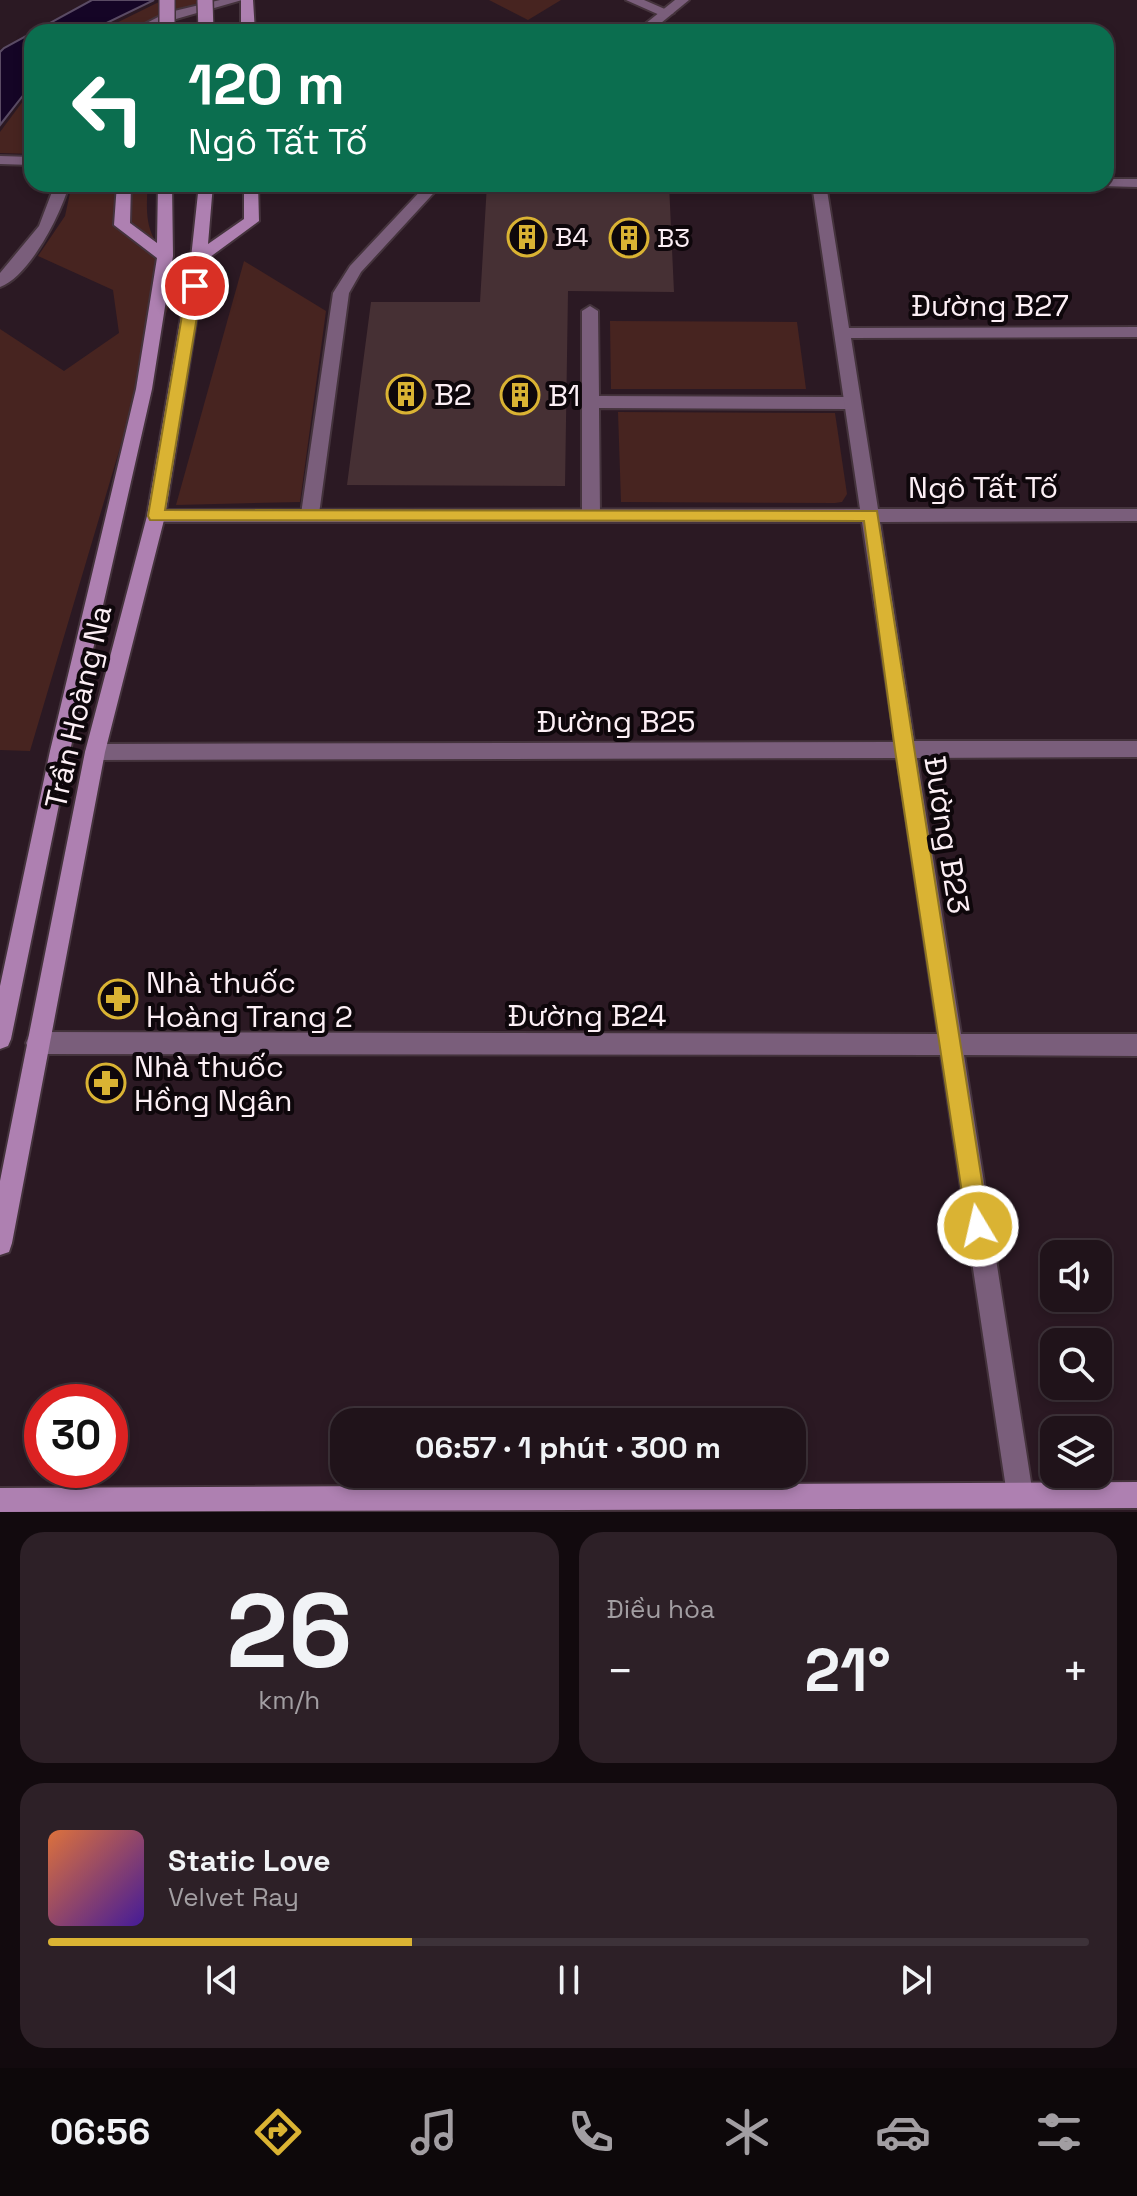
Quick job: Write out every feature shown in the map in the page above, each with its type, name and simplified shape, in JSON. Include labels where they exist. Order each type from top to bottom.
[{"type":"main road","points":[[167,0],[167,24]]},
{"type":"main road","points":[[205,0],[206,24]]},
{"type":"main road","points":[[247,0],[248,24]]},
{"type":"main road","points":[[124,192],[122,225],[165,256]]},
{"type":"main road","name":"Trần Hoàng Na","points":[[0,1039],[60,751],[144,389],[165,256],[165,192]]},
{"type":"main road","name":"Trần Hoàng Na","points":[[0,1243],[95,752],[156,516],[199,258],[205,192]]},
{"type":"main road","points":[[199,258],[251,221],[251,192]]},
{"type":"main road","points":[[0,1501],[366,1504],[1137,1495]]},
{"type":"street","points":[[154,24],[171,16],[236,0]]},
{"type":"street","points":[[632,0],[667,13]]},
{"type":"street","points":[[653,24],[683,0]]},
{"type":"street","points":[[0,160],[24,161]]},
{"type":"street","points":[[1114,183],[1137,183]]},
{"type":"street","points":[[0,282],[25,256],[56,213],[60,192]]},
{"type":"street","points":[[310,514],[341,293],[355,269],[427,192]]},
{"type":"street","name":"Đường B23","points":[[820,192],[1020,1495]]},
{"type":"street","points":[[590,311],[591,515]]},
{"type":"street","name":"Đường B27","points":[[843,333],[1137,332]]},
{"type":"street","points":[[590,402],[853,403]]},
{"type":"street","name":"Ngô Tất Tố","points":[[156,516],[1137,515]]},
{"type":"street","name":"Đường B25","points":[[95,752],[1137,749]]},
{"type":"street","name":"Đường B24","points":[[37,1043],[1137,1045]]},
{"type":"shaded area","points":[[92,0],[154,0],[104,24],[48,24]]},
{"type":"shaded area","points":[[163,0],[197,0],[198,6],[143,24],[114,24]]},
{"type":"shaded area","points":[[489,0],[561,0],[528,20]]},
{"type":"shaded area","points":[[24,37],[24,94],[0,125],[0,52]]},
{"type":"shaded area","points":[[24,100],[24,154],[0,153],[0,132]]},
{"type":"shaded area","points":[[70,192],[148,192],[151,233],[181,272],[130,414],[30,751],[0,750],[0,329],[64,371],[119,333],[113,290],[38,256],[65,216]]},
{"type":"shaded area","points":[[244,261],[326,311],[300,502],[176,505]]},
{"type":"shaded area","points":[[610,321],[797,322],[806,389],[611,389]]},
{"type":"shaded area","points":[[618,412],[835,413],[847,494],[842,502],[835,503],[621,502]]},
{"type":"building","points":[[487,192],[669,192],[674,292],[568,291],[565,486],[347,485],[371,302],[480,302]]},
{"type":"place","name":"B4","points":[[527,237]]},
{"type":"place","name":"B3","points":[[629,238]]},
{"type":"place","name":"B2","points":[[406,394]]},
{"type":"place","name":"B1","points":[[520,395]]},
{"type":"place","name":"Nhà thuốc Hoàng Trang 2","points":[[118,999]]},
{"type":"place","name":"Nhà thuốc Hồng Ngân","points":[[106,1083]]},
{"type":"route","points":[[195,286],[156,516],[871,515],[978,1226]]}]
